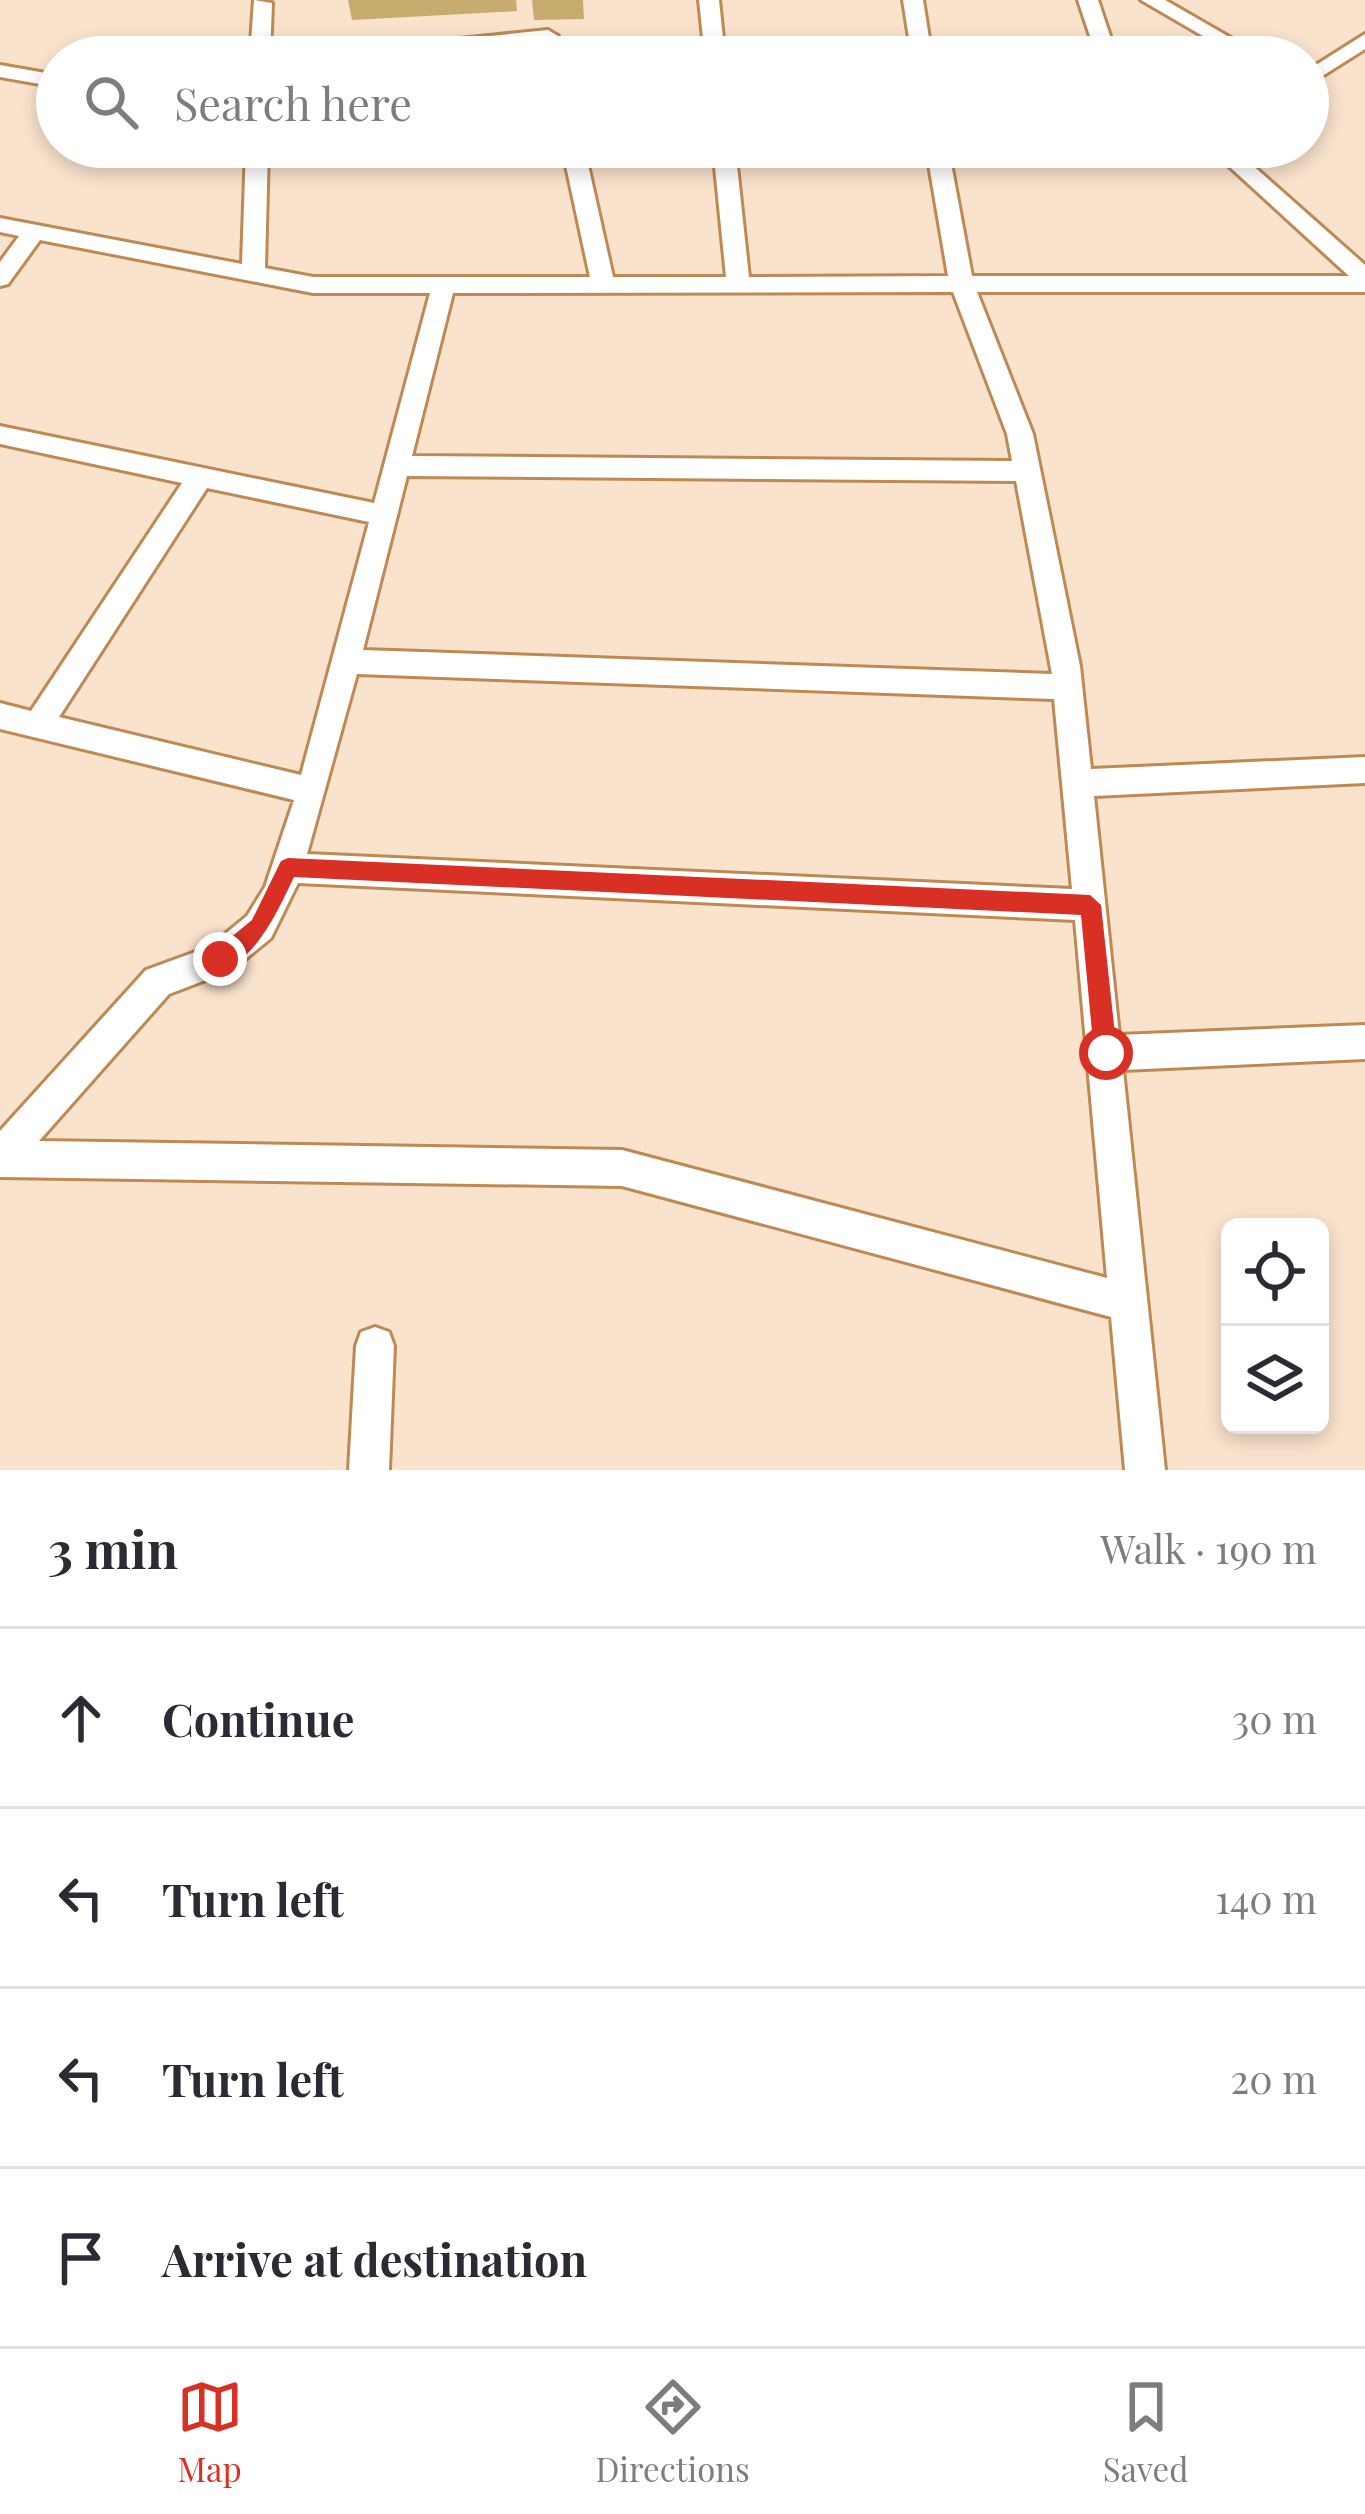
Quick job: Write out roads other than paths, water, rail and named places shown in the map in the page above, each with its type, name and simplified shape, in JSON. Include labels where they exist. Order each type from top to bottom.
[{"type":"street","points":[[709,0],[713,36]]},
{"type":"street","points":[[913,0],[919,36]]},
{"type":"street","points":[[1088,0],[1100,36]]},
{"type":"street","points":[[1151,0],[1215,36]]},
{"type":"street","points":[[261,36],[262,3]]},
{"type":"street","points":[[1329,65],[1365,40]]},
{"type":"street","points":[[0,71],[36,77]]},
{"type":"street","points":[[253,273],[256,168]]},
{"type":"street","points":[[578,168],[603,284]]},
{"type":"street","points":[[726,168],[739,283]]},
{"type":"street","points":[[942,168],[961,281],[1020,434],[1068,687],[1145,1470]]},
{"type":"street","points":[[1242,168],[1365,281]]},
{"type":"street","points":[[0,225],[313,285],[1365,281]]},
{"type":"street","points":[[0,278],[35,231]]},
{"type":"street","points":[[0,1159],[158,982],[220,959],[259,927],[288,868],[312,791],[444,284]]},
{"type":"street","points":[[0,435],[384,515]]},
{"type":"street","points":[[397,466],[1028,471]]},
{"type":"street","points":[[38,725],[200,477]]},
{"type":"street","points":[[346,662],[1068,687]]},
{"type":"street","points":[[0,716],[312,791]]},
{"type":"street","points":[[1078,783],[1365,770]]},
{"type":"street","points":[[288,868],[1090,905]]},
{"type":"street","points":[[1106,1053],[1365,1042]]},
{"type":"street","points":[[0,1159],[622,1168],[1130,1304]]},
{"type":"street","points":[[368,1470],[375,1346]]}]
